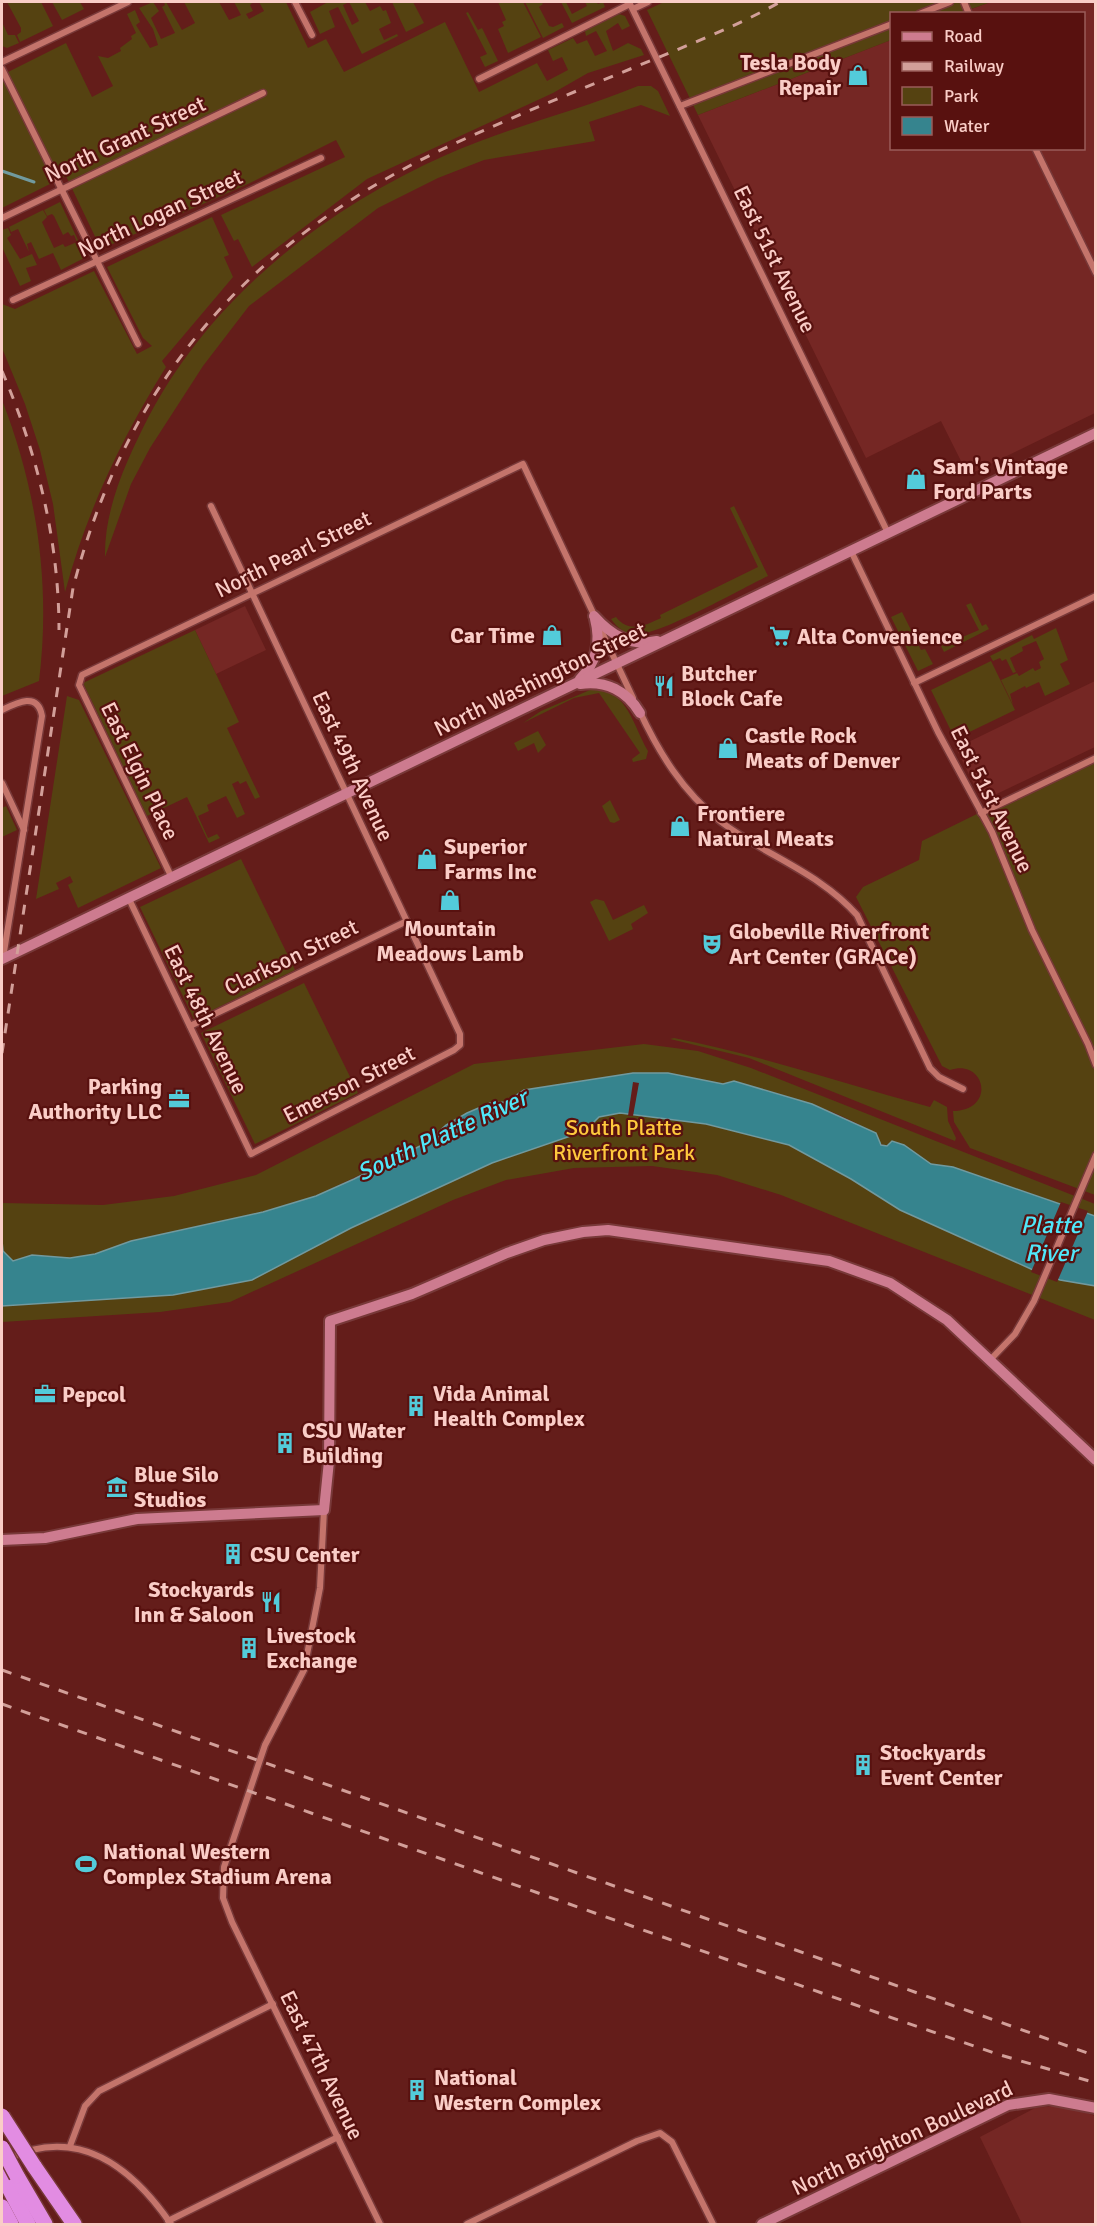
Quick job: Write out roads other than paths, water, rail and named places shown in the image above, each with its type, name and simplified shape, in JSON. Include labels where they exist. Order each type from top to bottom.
[{"type":"highway","points":[[2,2116],[74,2224]]},
{"type":"highway","points":[[2,2148],[8,2178],[28,2224]]},
{"type":"highway","points":[[8,2178],[45,2224]]},
{"type":"highway","points":[[2,2206],[11,2224]]},
{"type":"main road","name":"North Washington Street","points":[[2,958],[129,899],[1095,433]]},
{"type":"main road","points":[[594,616],[609,632],[624,640],[646,643],[671,638]]},
{"type":"main road","points":[[571,686],[586,672],[596,655],[598,636],[594,616]]},
{"type":"main road","points":[[571,686],[593,683],[611,687],[627,696],[640,713]]},
{"type":"main road","points":[[2,1540],[45,1538],[137,1519],[324,1510],[329,1461],[330,1321],[412,1294],[507,1253],[544,1240],[608,1230],[781,1252],[861,1270],[916,1297],[947,1320],[992,1359],[1095,1460]]},
{"type":"main road","name":"North Brighton Boulevard","points":[[762,2224],[1008,2105],[1049,2099],[1095,2108]]},
{"type":"street","points":[[2,62],[128,2]]},
{"type":"street","points":[[305,2],[296,3],[312,35]]},
{"type":"street","points":[[479,80],[630,5],[648,2]]},
{"type":"street","points":[[924,12],[950,2]]},
{"type":"street","name":"East 51st Avenue","points":[[630,5],[888,533]]},
{"type":"street","points":[[680,106],[890,24]]},
{"type":"street","points":[[2,69],[138,344]]},
{"type":"street","name":"North Grant Street","points":[[2,218],[263,93]]},
{"type":"street","points":[[1036,150],[1095,273]]},
{"type":"street","name":"North Logan Street","points":[[13,300],[321,158]]},
{"type":"street","name":"North Pearl Street","points":[[79,679],[523,464],[594,616]]},
{"type":"street","name":"East 49th Avenue","points":[[211,506],[460,1034],[460,1042]]},
{"type":"street","name":"East 51st Avenue","points":[[851,551],[914,683],[1010,871],[1032,930],[1088,1044],[1095,1065]]},
{"type":"street","points":[[914,683],[1095,596]]},
{"type":"street","points":[[594,616],[657,748],[694,799],[722,822],[841,897],[856,915],[930,1068],[939,1077],[963,1089]]},
{"type":"street","name":"East Elgin Place","points":[[79,679],[79,685],[172,878]]},
{"type":"street","points":[[2,710],[25,700],[35,702],[41,711],[24,831],[2,958]]},
{"type":"street","points":[[981,813],[1095,758]]},
{"type":"street","points":[[2,783],[24,831]]},
{"type":"street","name":"East 48th Avenue","points":[[129,899],[252,1154]]},
{"type":"street","name":"Clarkson Street","points":[[190,1026],[407,921]]},
{"type":"street","name":"Emerson Street","points":[[252,1154],[454,1050],[460,1042]]},
{"type":"street","points":[[992,1359],[1015,1334],[1034,1301],[1095,1155]]},
{"type":"street","name":"East 47th Avenue","points":[[324,1510],[320,1588],[311,1640],[303,1670],[265,1745],[224,1868],[223,1898],[232,1922],[380,2224]]},
{"type":"street","points":[[70,2146],[85,2106],[99,2091],[273,2004]]},
{"type":"street","points":[[467,2224],[637,2141],[660,2133],[672,2142],[713,2224]]},
{"type":"street","points":[[2,2162],[38,2146],[70,2146],[103,2159],[121,2170],[147,2194],[170,2223],[338,2137]]},
{"type":"water","name":"Platte River","points":[[633,1073],[668,1073],[723,1084],[734,1081],[812,1104],[876,1133],[881,1145],[887,1146],[892,1141],[904,1145],[931,1164],[953,1167],[1095,1216],[1096,1286],[1060,1280],[1031,1269],[900,1210],[851,1179],[789,1145],[706,1124],[620,1113],[599,1117],[585,1131],[492,1163],[351,1228],[252,1280],[173,1295],[2,1306],[2,1241],[3,1251],[13,1261],[32,1255],[70,1258],[95,1254],[131,1241],[263,1212],[316,1196],[354,1179],[426,1143],[446,1125],[467,1113],[490,1103],[506,1102],[524,1090]]},
{"type":"waterway","points":[[2,171],[34,182]]},
{"type":"railway","points":[[2,1053],[73,588],[98,509],[130,438],[169,373],[216,314],[269,262],[329,215],[395,173],[469,137],[719,32],[780,2]]},
{"type":"railway","points":[[2,371],[26,433],[44,497],[55,563],[59,630]]},
{"type":"railway","points":[[2,1670],[1096,2056]]},
{"type":"railway","points":[[2,1704],[904,2022],[997,2054],[1096,2083]]},
{"type":"place","name":"Tesla Body Repair","points":[[858,75]]},
{"type":"place","name":"Sam's Vintage Ford Parts","points":[[916,479]]},
{"type":"place","name":"Car Time","points":[[552,635]]},
{"type":"place","name":"Alta Convenience","points":[[780,636]]},
{"type":"place","name":"Butcher Block Cafe","points":[[664,686]]},
{"type":"place","name":"Castle Rock Meats of Denver","points":[[728,748]]},
{"type":"place","name":"Frontiere Natural Meats","points":[[680,826]]},
{"type":"place","name":"Superior Farms Inc","points":[[427,859]]},
{"type":"place","name":"Mountain Meadows Lamb","points":[[450,900]]},
{"type":"place","name":"Globeville Riverfront Art Center (GRACe)","points":[[712,944]]},
{"type":"place","name":"Parking Authority LLC","points":[[179,1099]]},
{"type":"place","name":"Pepcol","points":[[45,1394]]},
{"type":"place","name":"Vida Animal Health Complex","points":[[416,1406]]},
{"type":"place","name":"CSU Water Building","points":[[285,1443]]},
{"type":"place","name":"Blue Silo Studios","points":[[117,1487]]},
{"type":"place","name":"CSU Center","points":[[233,1554]]},
{"type":"place","name":"Stockyards Inn & Saloon","points":[[271,1602]]},
{"type":"place","name":"Livestock Exchange","points":[[249,1648]]},
{"type":"place","name":"Stockyards Event Center","points":[[863,1765]]},
{"type":"place","name":"National Western Complex Stadium Arena","points":[[86,1864]]},
{"type":"place","name":"National Western Complex","points":[[417,2090]]},
{"type":"park label","name":"South Platte Riverfront Park","points":[[624,1140]]},
{"type":"water label","name":"South Platte River","points":[[442,1135]]}]
